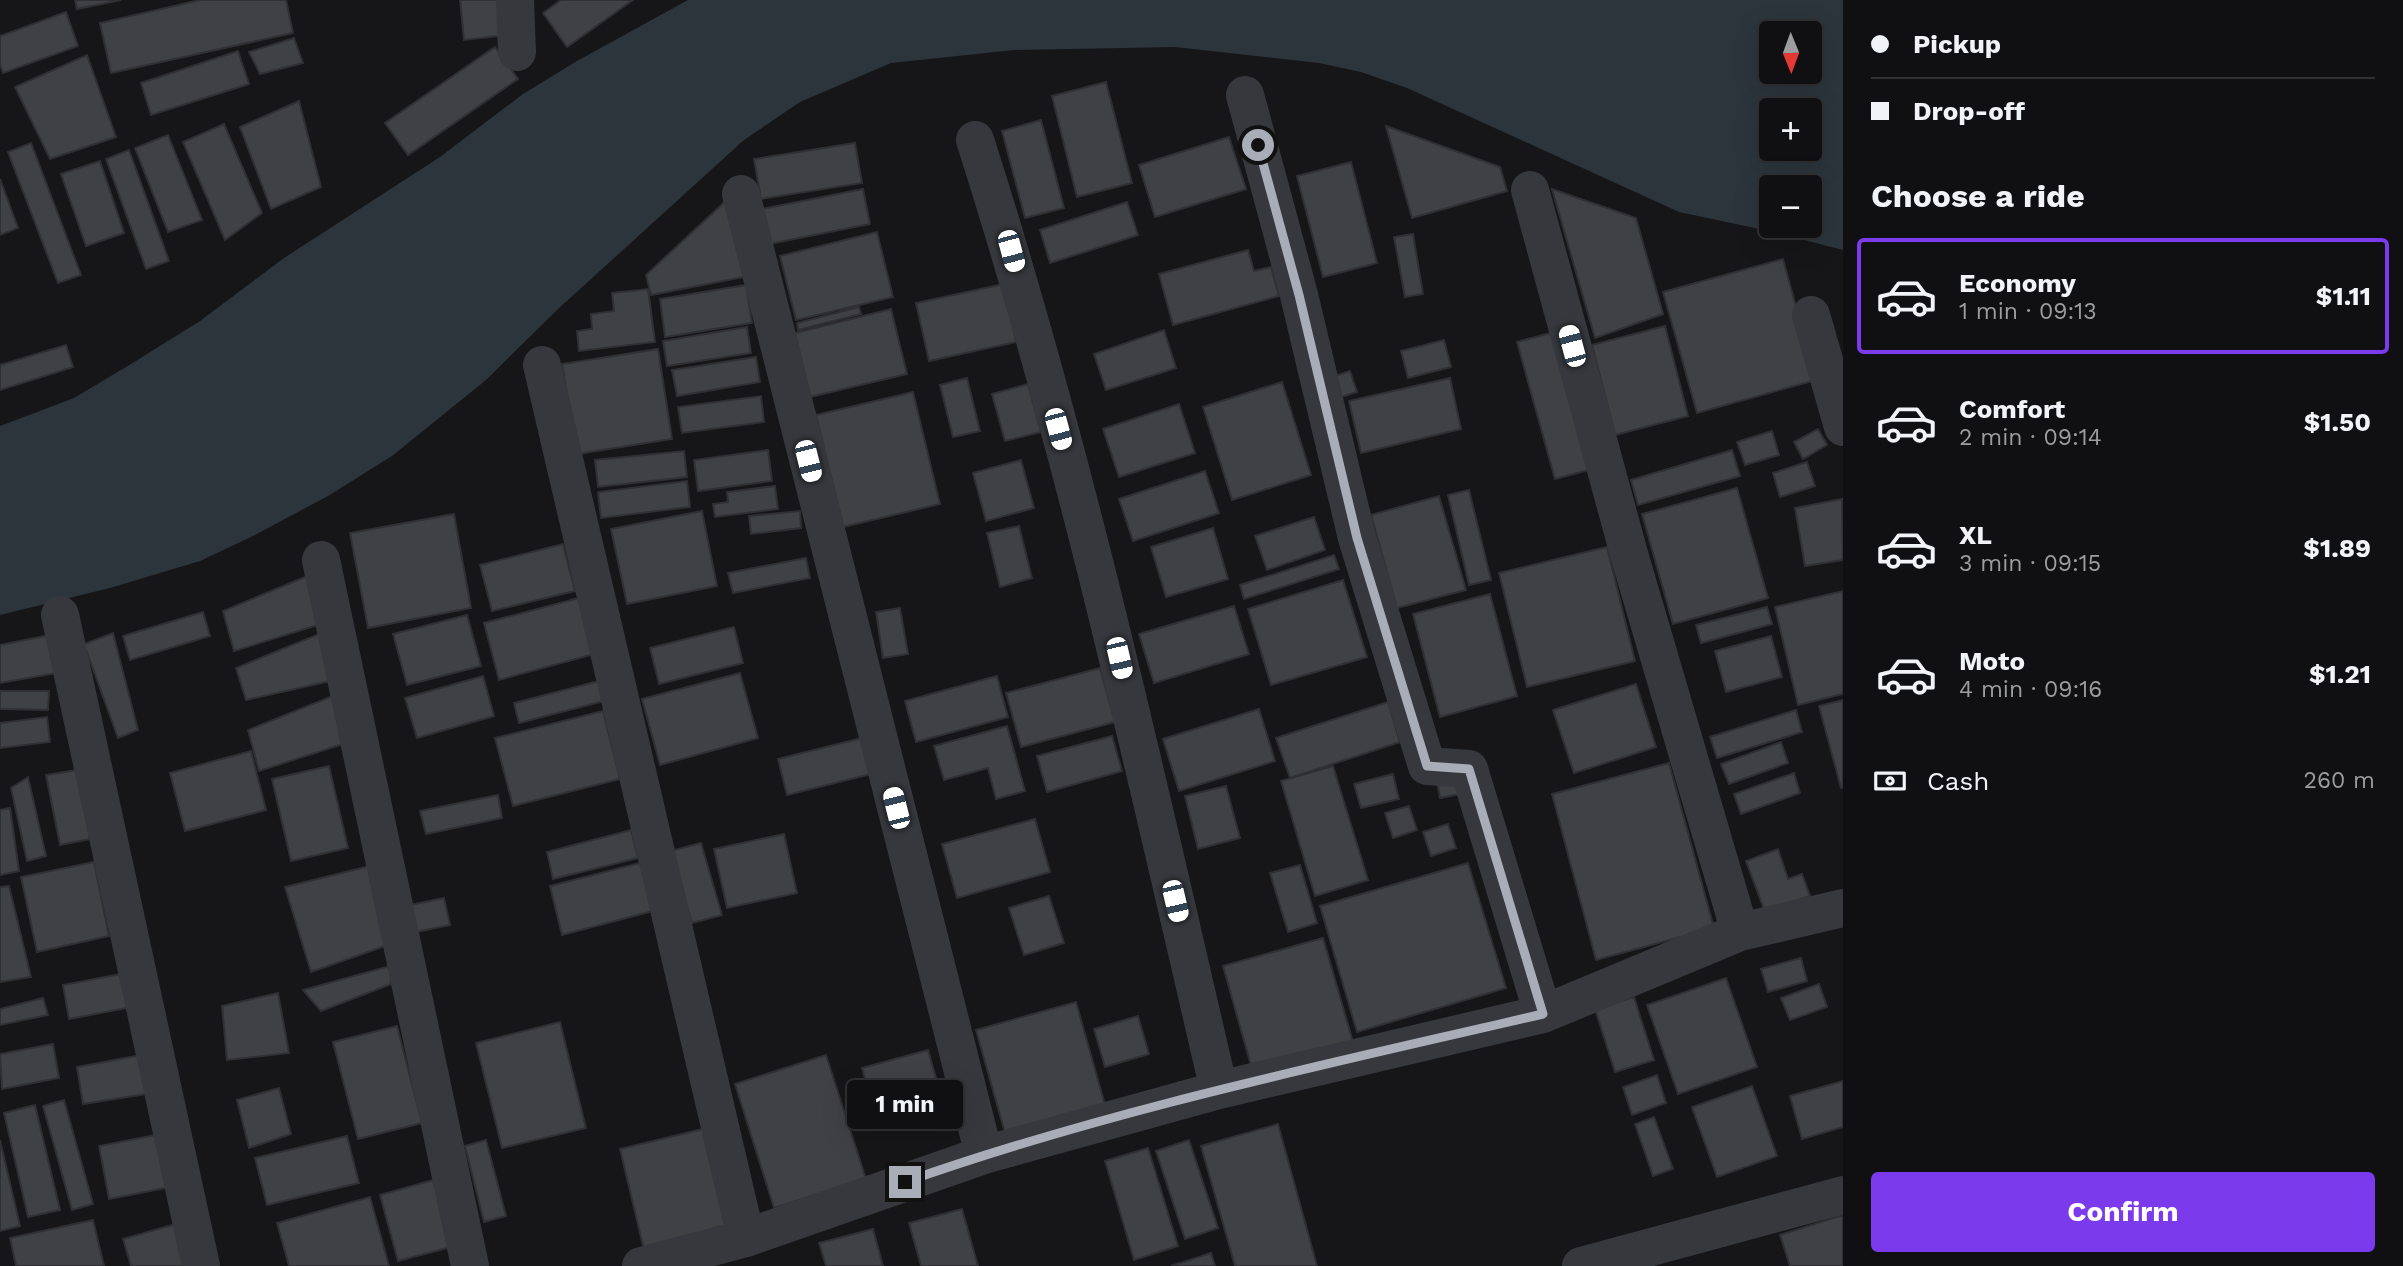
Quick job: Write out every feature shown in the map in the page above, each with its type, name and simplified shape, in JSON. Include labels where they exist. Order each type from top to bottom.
[{"type":"street","points":[[515,0],[517,52]]},
{"type":"street","points":[[1245,95],[1299,295],[1357,538],[1427,766],[1469,769],[1543,1014]]},
{"type":"street","points":[[975,140],[1011,251],[1119,658],[1219,1090]]},
{"type":"street","points":[[1530,190],[1629,554],[1740,932]]},
{"type":"street","points":[[741,194],[984,1155]]},
{"type":"street","points":[[1811,315],[1843,428]]},
{"type":"street","points":[[542,365],[746,1238]]},
{"type":"street","points":[[321,560],[470,1266]]},
{"type":"street","points":[[60,615],[201,1266]]},
{"type":"street","points":[[642,1266],[746,1238],[984,1155],[1219,1090],[1543,1014],[1740,932],[1843,908]]},
{"type":"street","points":[[1581,1266],[1843,1195]]},
{"type":"shaded area","points":[[688,0],[1843,0],[1843,250],[1796,238],[1822,238],[1822,175],[1759,175],[1759,229],[1679,212],[1407,88],[1361,72],[1319,63],[1175,47],[1014,50],[891,63],[800,102],[744,140],[558,309],[486,380],[392,456],[328,496],[200,561],[110,588],[0,615],[0,426],[74,398],[200,321],[284,258],[440,157],[523,94]]},
{"type":"building","points":[[75,0],[121,0],[77,9]]},
{"type":"building","points":[[200,0],[286,0],[293,33],[111,73],[100,23]]},
{"type":"building","points":[[460,0],[504,0],[507,35],[464,40]]},
{"type":"building","points":[[561,0],[633,0],[567,47],[543,13]]},
{"type":"building","points":[[66,12],[78,46],[3,73],[0,64],[0,36]]},
{"type":"building","points":[[294,38],[303,63],[260,74],[249,52]]},
{"type":"building","points":[[495,47],[518,79],[408,155],[385,123]]},
{"type":"building","points":[[238,51],[249,84],[151,115],[141,83]]},
{"type":"building","points":[[87,55],[116,137],[50,159],[15,87]]},
{"type":"building","points":[[1106,82],[1132,183],[1077,197],[1052,96]]},
{"type":"building","points":[[299,101],[321,187],[271,209],[240,127]]},
{"type":"building","points":[[1041,120],[1064,208],[1025,218],[1002,131]]},
{"type":"building","points":[[224,124],[262,213],[225,240],[183,142]]},
{"type":"building","points":[[1386,126],[1500,167],[1507,191],[1412,218]]},
{"type":"building","points":[[168,135],[202,220],[168,232],[135,148]]},
{"type":"building","points":[[1229,137],[1246,189],[1155,217],[1139,165]]},
{"type":"building","points":[[31,143],[81,275],[58,283],[8,152]]},
{"type":"building","points":[[855,143],[862,183],[761,199],[754,159]]},
{"type":"building","points":[[129,150],[169,261],[146,269],[106,159]]},
{"type":"building","points":[[100,161],[124,233],[86,246],[61,174]]},
{"type":"building","points":[[1351,162],[1377,263],[1323,277],[1297,176]]},
{"type":"building","points":[[0,179],[18,228],[0,235]]},
{"type":"building","points":[[863,189],[870,224],[769,244],[762,209]]},
{"type":"building","points":[[1552,189],[1636,218],[1663,314],[1595,338]]},
{"type":"building","points":[[731,196],[749,276],[651,295],[646,275]]},
{"type":"building","points":[[1127,202],[1138,235],[1050,263],[1040,230]]},
{"type":"building","points":[[877,232],[893,297],[796,320],[780,256]]},
{"type":"building","points":[[1413,234],[1423,294],[1405,297],[1394,237]]},
{"type":"building","points":[[1248,250],[1254,271],[1271,267],[1279,296],[1173,325],[1159,274]]},
{"type":"building","points":[[1783,259],[1816,380],[1697,413],[1663,292]]},
{"type":"building","points":[[1004,284],[1016,342],[929,361],[916,303]]},
{"type":"building","points":[[746,285],[752,323],[665,337],[660,299]]},
{"type":"building","points":[[648,289],[655,342],[579,351],[577,331],[592,329],[591,314],[614,311],[612,293]]},
{"type":"building","points":[[859,307],[861,314],[798,330],[797,323]]},
{"type":"building","points":[[891,309],[907,374],[810,397],[795,333]]},
{"type":"building","points":[[1665,326],[1688,416],[1615,435],[1592,345]]},
{"type":"building","points":[[747,327],[751,353],[667,366],[663,341]]},
{"type":"building","points":[[1164,330],[1176,368],[1106,390],[1094,354]]},
{"type":"building","points":[[1554,332],[1592,469],[1555,479],[1517,342]]},
{"type":"building","points":[[1444,340],[1451,367],[1408,378],[1401,351]]},
{"type":"building","points":[[66,345],[73,367],[0,390],[0,365]]},
{"type":"building","points":[[658,349],[672,439],[577,454],[562,364]]},
{"type":"building","points":[[756,357],[760,382],[677,396],[672,370]]},
{"type":"building","points":[[1350,371],[1357,392],[1341,397],[1335,376]]},
{"type":"building","points":[[967,378],[980,431],[953,437],[940,385]]},
{"type":"building","points":[[1450,378],[1461,429],[1361,453],[1349,401]]},
{"type":"building","points":[[1282,382],[1311,475],[1232,500],[1203,407]]},
{"type":"building","points":[[1028,384],[1041,432],[1005,441],[992,394]]},
{"type":"building","points":[[913,392],[940,504],[843,527],[816,415]]},
{"type":"building","points":[[761,396],[764,422],[682,433],[678,407]]},
{"type":"building","points":[[1179,404],[1195,453],[1119,477],[1103,429]]},
{"type":"building","points":[[1818,429],[1827,445],[1803,459],[1794,442]]},
{"type":"building","points":[[1772,431],[1779,455],[1745,465],[1737,442]]},
{"type":"building","points":[[768,450],[772,481],[698,491],[694,460]]},
{"type":"building","points":[[1732,450],[1740,476],[1638,505],[1631,480]]},
{"type":"building","points":[[684,451],[687,477],[598,487],[595,460]]},
{"type":"building","points":[[1021,460],[1034,508],[986,521],[973,473]]},
{"type":"building","points":[[1807,462],[1815,486],[1780,497],[1773,473]]},
{"type":"building","points":[[1205,471],[1219,513],[1133,541],[1119,499]]},
{"type":"building","points":[[687,481],[690,507],[601,518],[598,492]]},
{"type":"building","points":[[775,486],[778,509],[715,517],[713,504],[728,502],[727,492]]},
{"type":"building","points":[[1737,488],[1768,598],[1673,624],[1642,514]]},
{"type":"building","points":[[1469,490],[1491,580],[1469,585],[1448,495]]},
{"type":"building","points":[[1439,496],[1466,590],[1397,608],[1371,515]]},
{"type":"building","points":[[1842,499],[1843,560],[1805,566],[1795,508]]},
{"type":"building","points":[[702,511],[717,586],[627,604],[611,529]]},
{"type":"building","points":[[800,511],[801,528],[751,534],[749,516]]},
{"type":"building","points":[[454,514],[471,608],[368,628],[350,533]]},
{"type":"building","points":[[1314,517],[1325,550],[1267,570],[1255,536]]},
{"type":"building","points":[[1019,526],[1032,578],[1000,587],[987,533]]},
{"type":"building","points":[[1213,528],[1228,579],[1166,597],[1151,547]]},
{"type":"building","points":[[563,544],[575,591],[492,611],[480,565]]},
{"type":"building","points":[[1607,547],[1635,661],[1527,687],[1499,573]]},
{"type":"building","points":[[1334,555],[1339,569],[1244,599],[1240,585]]},
{"type":"building","points":[[806,558],[810,578],[733,593],[728,573]]},
{"type":"building","points":[[310,575],[321,624],[234,651],[223,611]]},
{"type":"building","points":[[1343,580],[1367,657],[1271,685],[1248,609]]},
{"type":"building","points":[[1843,591],[1843,694],[1798,705],[1775,607]]},
{"type":"building","points":[[1490,594],[1517,696],[1440,717],[1413,614]]},
{"type":"building","points":[[579,598],[594,654],[499,680],[484,623]]},
{"type":"building","points":[[1234,606],[1249,654],[1154,683],[1139,634]]},
{"type":"building","points":[[1767,607],[1772,624],[1701,643],[1696,625]]},
{"type":"building","points":[[900,608],[908,654],[883,658],[876,612]]},
{"type":"building","points":[[203,612],[210,636],[130,660],[123,636]]},
{"type":"building","points":[[467,615],[481,666],[407,685],[393,634]]},
{"type":"building","points":[[734,627],[743,663],[659,684],[650,648]]},
{"type":"building","points":[[324,632],[335,680],[246,700],[236,668]]},
{"type":"building","points":[[113,633],[138,730],[118,738],[84,644]]},
{"type":"building","points":[[50,635],[57,673],[0,683],[0,645]]},
{"type":"building","points":[[1771,636],[1782,677],[1726,692],[1715,651]]},
{"type":"building","points":[[1100,668],[1115,722],[1021,747],[1006,693]]},
{"type":"building","points":[[740,673],[758,738],[660,765],[642,699]]},
{"type":"building","points":[[483,676],[494,716],[417,738],[405,698]]},
{"type":"building","points":[[997,676],[1008,717],[916,742],[905,701]]},
{"type":"building","points":[[599,681],[604,701],[519,723],[514,703]]},
{"type":"building","points":[[1636,684],[1656,747],[1574,773],[1553,710]]},
{"type":"building","points":[[0,691],[49,691],[48,710],[0,709]]},
{"type":"building","points":[[335,695],[346,743],[259,771],[248,730]]},
{"type":"building","points":[[1843,700],[1843,788],[1841,788],[1819,706]]},
{"type":"building","points":[[1388,702],[1400,742],[1290,778],[1276,738]]},
{"type":"building","points":[[1259,709],[1275,761],[1179,791],[1163,739]]},
{"type":"building","points":[[1796,710],[1802,732],[1717,758],[1710,737]]},
{"type":"building","points":[[603,711],[620,779],[513,806],[495,738]]},
{"type":"building","points":[[47,717],[50,742],[0,748],[0,723]]},
{"type":"building","points":[[1007,726],[1025,791],[996,799],[988,768],[944,780],[934,746]]},
{"type":"building","points":[[1112,736],[1122,771],[1047,792],[1037,756]]},
{"type":"building","points":[[862,738],[871,774],[787,795],[778,759]]},
{"type":"building","points":[[1781,742],[1788,763],[1729,784],[1721,764]]},
{"type":"building","points":[[251,751],[266,810],[185,831],[170,773]]},
{"type":"building","points":[[1669,763],[1714,928],[1596,960],[1552,794]]},
{"type":"building","points":[[329,766],[348,848],[291,861],[272,779]]},
{"type":"building","points":[[1333,766],[1368,880],[1315,896],[1281,781]]},
{"type":"building","points":[[77,770],[90,839],[60,845],[46,775]]},
{"type":"building","points":[[1794,773],[1800,793],[1741,814],[1734,794]]},
{"type":"building","points":[[1393,774],[1399,799],[1361,808],[1354,784]]},
{"type":"building","points":[[28,777],[46,856],[27,861],[11,788]]},
{"type":"building","points":[[1459,777],[1461,794],[1440,798],[1437,781]]},
{"type":"building","points":[[1226,786],[1240,838],[1198,849],[1185,796]]},
{"type":"building","points":[[498,795],[502,818],[426,834],[420,811]]},
{"type":"building","points":[[1409,806],[1417,830],[1393,838],[1385,813]]},
{"type":"building","points":[[10,808],[19,871],[0,875],[0,810]]},
{"type":"building","points":[[1035,819],[1050,872],[957,898],[942,844]]},
{"type":"building","points":[[1448,824],[1456,848],[1431,856],[1423,832]]},
{"type":"building","points":[[631,830],[638,858],[553,879],[547,852]]},
{"type":"building","points":[[784,834],[797,893],[727,908],[714,849]]},
{"type":"building","points":[[701,843],[722,915],[692,923],[671,851]]},
{"type":"building","points":[[1778,849],[1788,879],[1802,874],[1810,896],[1765,912],[1746,861]]},
{"type":"building","points":[[94,862],[109,936],[37,952],[21,877]]},
{"type":"building","points":[[640,863],[653,911],[562,935],[550,886]]},
{"type":"building","points":[[1468,863],[1506,988],[1357,1032],[1320,906]]},
{"type":"building","points":[[374,865],[388,945],[311,972],[285,887]]},
{"type":"building","points":[[1300,865],[1317,923],[1288,932],[1270,873]]},
{"type":"building","points":[[9,886],[31,977],[0,982],[0,887]]},
{"type":"building","points":[[1049,896],[1064,943],[1024,955],[1009,908]]},
{"type":"building","points":[[444,898],[450,925],[416,932],[410,905]]},
{"type":"building","points":[[1323,938],[1353,1042],[1252,1069],[1223,966]]},
{"type":"building","points":[[1801,958],[1807,981],[1768,992],[1761,969]]},
{"type":"building","points":[[390,966],[391,984],[321,1011],[303,990]]},
{"type":"building","points":[[121,974],[127,1008],[69,1019],[63,985]]},
{"type":"building","points":[[1726,978],[1757,1067],[1678,1094],[1647,1005]]},
{"type":"building","points":[[1819,984],[1827,1007],[1790,1020],[1781,998]]},
{"type":"building","points":[[278,993],[289,1053],[227,1060],[222,1006]]},
{"type":"building","points":[[1634,997],[1654,1060],[1615,1072],[1595,1009]]},
{"type":"building","points":[[43,998],[48,1015],[0,1025],[0,1009]]},
{"type":"building","points":[[1076,1002],[1105,1105],[1005,1133],[976,1030]]},
{"type":"building","points":[[1138,1016],[1149,1054],[1105,1067],[1094,1029]]},
{"type":"building","points":[[560,1022],[586,1128],[502,1148],[476,1043]]},
{"type":"building","points":[[397,1026],[422,1123],[358,1139],[333,1042]]},
{"type":"building","points":[[53,1044],[59,1078],[2,1089],[0,1054]]},
{"type":"building","points":[[928,1050],[942,1099],[876,1118],[862,1068]]},
{"type":"building","points":[[152,1053],[159,1092],[83,1104],[77,1067]]},
{"type":"building","points":[[826,1055],[866,1179],[774,1208],[735,1084]]},
{"type":"building","points":[[1657,1075],[1666,1103],[1632,1115],[1623,1087]]},
{"type":"building","points":[[1843,1081],[1843,1127],[1802,1139],[1790,1096]]},
{"type":"building","points":[[1752,1086],[1777,1156],[1717,1177],[1692,1107]]},
{"type":"building","points":[[279,1088],[291,1134],[249,1148],[237,1100]]},
{"type":"building","points":[[64,1100],[93,1204],[72,1210],[43,1106]]},
{"type":"building","points":[[35,1105],[60,1210],[28,1217],[4,1113]]},
{"type":"building","points":[[1654,1117],[1673,1169],[1653,1176],[1635,1124]]},
{"type":"building","points":[[1278,1124],[1317,1266],[1235,1266],[1201,1146]]},
{"type":"building","points":[[703,1129],[729,1234],[645,1254],[620,1149]]},
{"type":"building","points":[[171,1132],[181,1185],[109,1199],[99,1146]]},
{"type":"building","points":[[347,1136],[359,1183],[267,1205],[255,1158]]},
{"type":"building","points":[[0,1140],[20,1226],[0,1231]]},
{"type":"building","points":[[486,1140],[506,1216],[484,1222],[465,1146]]},
{"type":"building","points":[[1189,1140],[1218,1228],[1185,1239],[1156,1151]]},
{"type":"building","points":[[1148,1148],[1178,1246],[1134,1260],[1105,1161]]},
{"type":"building","points":[[433,1180],[451,1247],[398,1261],[380,1195]]},
{"type":"building","points":[[370,1197],[389,1266],[289,1266],[277,1223]]},
{"type":"building","points":[[962,1209],[978,1266],[921,1266],[909,1223]]},
{"type":"building","points":[[1843,1215],[1843,1266],[1790,1266],[1780,1235]]},
{"type":"building","points":[[93,1220],[104,1266],[16,1266],[10,1238]]},
{"type":"building","points":[[176,1224],[188,1266],[131,1266],[123,1239]]},
{"type":"building","points":[[873,1229],[883,1266],[826,1266],[819,1243]]},
{"type":"building","points":[[1211,1253],[1215,1266],[1171,1266]]},
{"type":"route","points":[[905,1182],[984,1155],[1219,1090],[1543,1014],[1469,769],[1427,766],[1357,538],[1299,295],[1258,145]]}]
